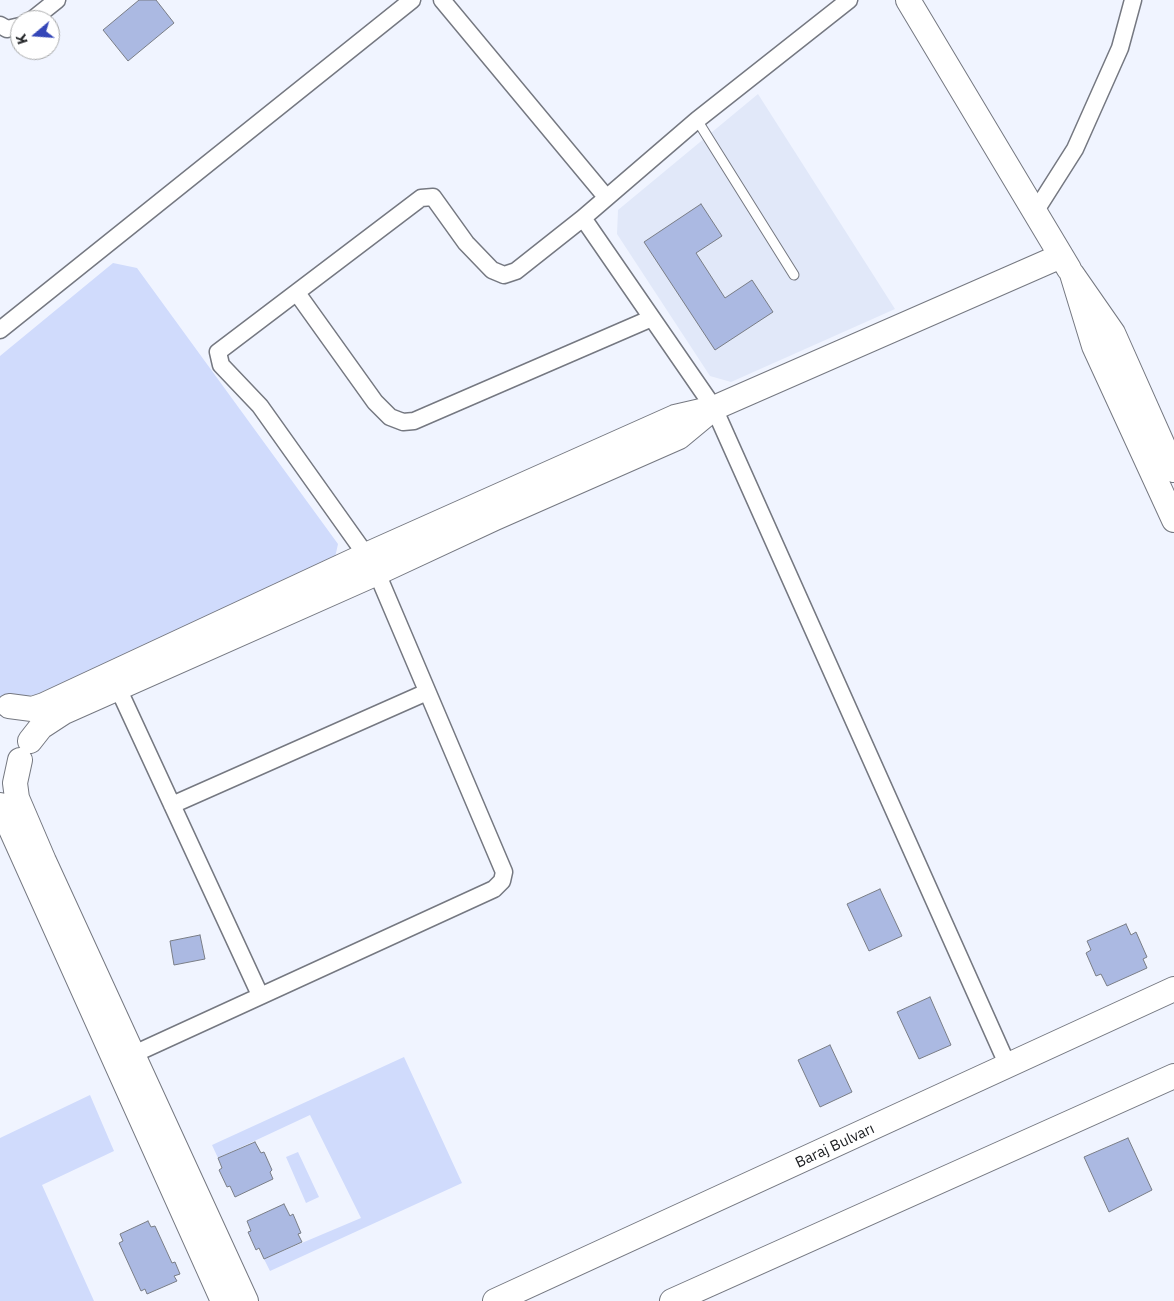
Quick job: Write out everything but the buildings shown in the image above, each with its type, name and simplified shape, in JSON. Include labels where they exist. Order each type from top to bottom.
[{"type":"street","points":[[44,10],[57,0]]},
{"type":"street","points":[[0,330],[412,0]]},
{"type":"street","points":[[442,0],[606,197]]},
{"type":"street","points":[[134,1054],[494,889],[502,881],[504,872],[372,564],[260,406],[221,365],[218,352],[421,198],[433,197],[466,243],[492,270],[504,275],[516,271],[583,218],[697,120],[850,0]]},
{"type":"street","points":[[908,0],[1067,265],[1113,333],[1174,470]]},
{"type":"street","points":[[1035,212],[1075,149],[1120,48],[1133,0]]},
{"type":"street","points":[[583,218],[714,408],[1008,1066]]},
{"type":"street","points":[[5,705],[32,709],[44,705],[372,564],[504,514],[679,437],[714,408],[1067,265]]},
{"type":"street","points":[[1067,265],[1094,346],[1174,520]]},
{"type":"street","points":[[297,293],[376,402],[390,417],[404,422],[414,421],[652,318]]},
{"type":"street","points":[[17,757],[41,727],[64,712],[118,688],[372,564]]},
{"type":"street","points":[[118,688],[260,995]]},
{"type":"street","points":[[172,805],[427,692]]},
{"type":"street","points":[[5,705],[18,711],[26,720],[30,730],[17,757],[15,783],[17,798],[44,861],[246,1301]]},
{"type":"street","points":[[0,805],[224,1301]]},
{"type":"street","name":"Baraj Bulvarı","points":[[495,1301],[1174,989]]},
{"type":"street","points":[[672,1301],[1174,1076]]},
{"type":"lane","points":[[697,120],[794,275]]},
{"type":"shaded area","points":[[758,94],[895,309],[731,382],[710,376],[617,234],[618,210]]},
{"type":"shaded area","points":[[113,263],[137,268],[338,544],[334,562],[35,695],[0,698],[0,356]]},
{"type":"shaded area","points":[[404,1057],[462,1183],[270,1271],[264,1259],[361,1218],[310,1115],[218,1158],[212,1145]]},
{"type":"shaded area","points":[[90,1095],[114,1151],[42,1185],[94,1301],[0,1301],[0,1138]]},
{"type":"shaded area","points":[[298,1152],[319,1197],[306,1203],[286,1157]]}]
